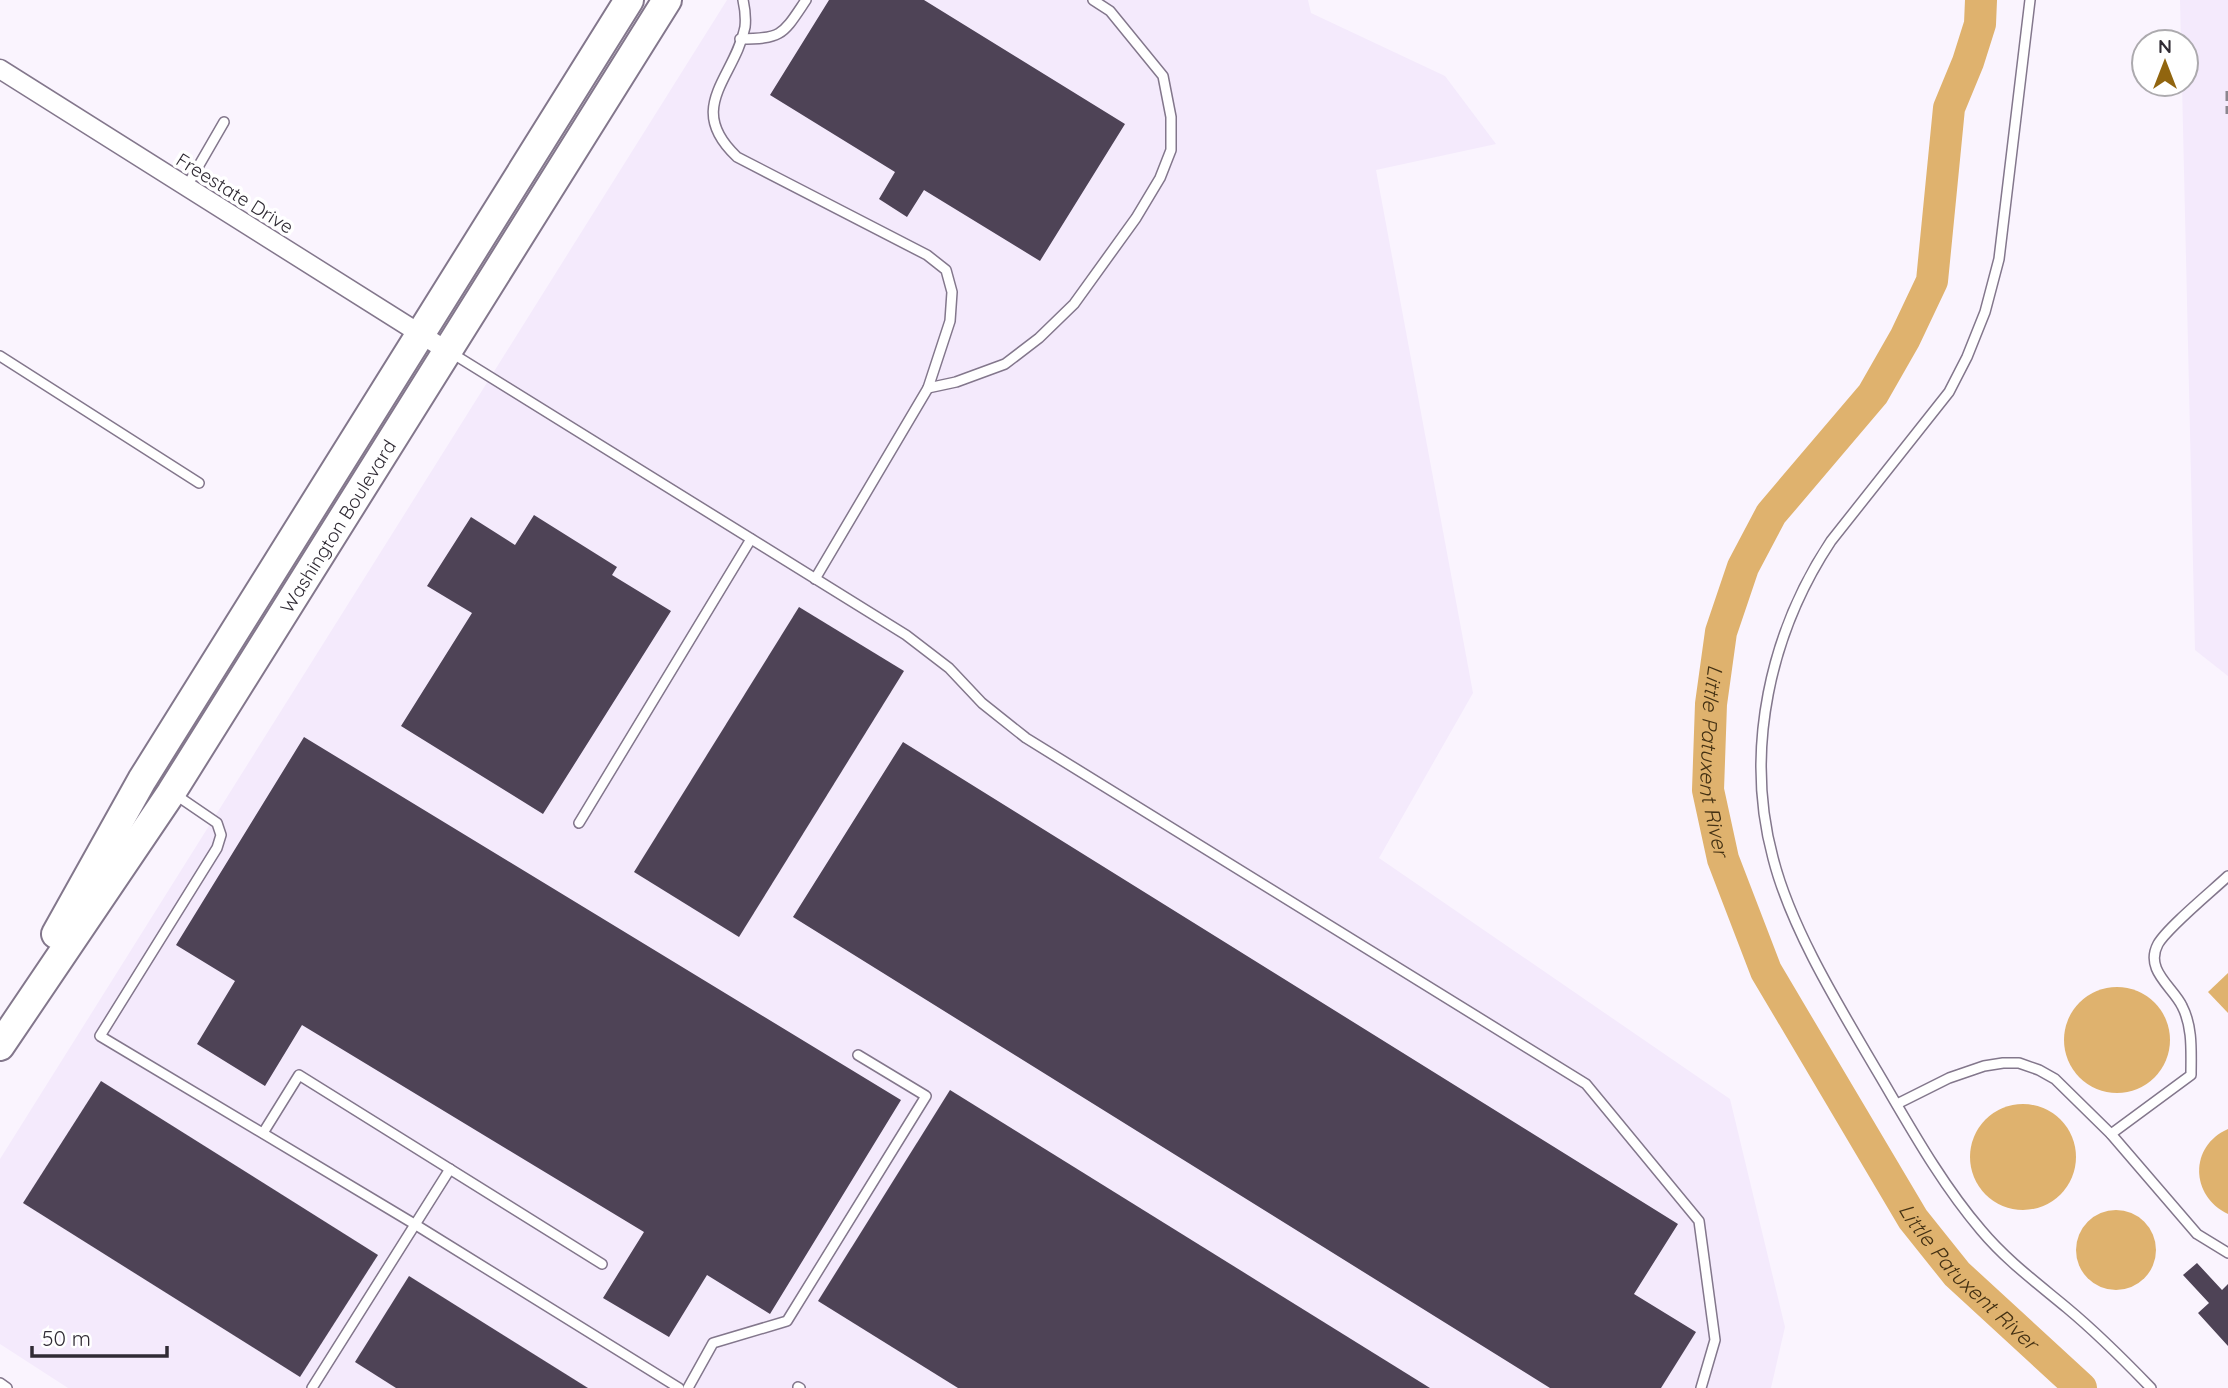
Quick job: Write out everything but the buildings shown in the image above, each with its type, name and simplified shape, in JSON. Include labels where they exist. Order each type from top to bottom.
[{"type":"main road","name":"Washington Boulevard","points":[[0,1034],[142,780],[629,0]]},
{"type":"main road","name":"Washington Boulevard","points":[[0,1046],[171,793],[667,0]]},
{"type":"street","name":"Freestate Drive","points":[[0,69],[449,352]]},
{"type":"lane","points":[[743,0],[746,13],[744,28],[713,105],[714,125],[723,144],[737,157],[927,255],[946,270],[952,292],[950,321],[928,388],[815,579]]},
{"type":"lane","points":[[740,39],[776,37],[786,30],[806,0]]},
{"type":"lane","points":[[928,388],[956,382],[1005,364],[1039,338],[1074,304],[1136,218],[1160,178],[1171,150],[1171,117],[1163,76],[1110,11],[1093,0]]},
{"type":"lane","points":[[2030,0],[1999,259],[1985,312],[1968,357],[1949,392],[1860,501],[1814,566],[1782,636],[1771,673],[1765,717],[1761,766],[1764,808],[1772,858],[1787,901],[1818,966],[1927,1155],[1981,1231],[2026,1275],[2107,1342],[2151,1388]]},
{"type":"lane","points":[[187,186],[224,122]]},
{"type":"lane","points":[[449,352],[906,635],[949,668],[982,703],[1026,738],[1587,1084],[1699,1221],[1715,1340],[1701,1388]]},
{"type":"lane","points":[[0,356],[199,483]]},
{"type":"lane","points":[[579,823],[751,539]]},
{"type":"lane","points":[[171,793],[217,822],[221,835],[217,848],[100,1036],[416,1225],[679,1388]]},
{"type":"lane","points":[[2111,1134],[2191,1075],[2191,1034],[2182,1004],[2164,984],[2155,964],[2157,945],[2228,876]]},
{"type":"lane","points":[[688,1388],[713,1343],[787,1321],[926,1096],[859,1055]]},
{"type":"lane","points":[[1897,1104],[1949,1078],[2003,1062],[2019,1063],[2039,1070],[2055,1079],[2111,1134],[2197,1234],[2228,1254]]},
{"type":"lane","points":[[263,1133],[299,1075],[602,1264]]},
{"type":"lane","points":[[312,1388],[450,1169]]},
{"type":"lane","points":[[0,1383],[7,1388]]},
{"type":"shaded area","points":[[727,0],[1308,0],[1311,13],[1445,76],[1496,144],[1376,170],[1473,693],[1379,858],[1730,1099],[1785,1327],[1771,1388],[68,1388],[0,1344],[0,1159]]},
{"type":"shaded area","points":[[2180,0],[2228,0],[2228,676],[2195,650],[2182,98],[2200,98],[2200,28],[2181,28]]},
{"type":"shaded area","points":[[2228,973],[2228,1013],[2208,992]]},
{"type":"shaded area","points":[[2117,987],[2137,991],[2155,1002],[2166,1020],[2170,1040],[2166,1060],[2155,1078],[2137,1089],[2117,1093],[2097,1089],[2079,1078],[2068,1060],[2064,1040],[2068,1020],[2079,1002],[2097,991]]},
{"type":"shaded area","points":[[2023,1104],[2043,1108],[2061,1119],[2072,1137],[2076,1157],[2072,1177],[2061,1195],[2043,1206],[2023,1210],[2003,1206],[1985,1195],[1974,1177],[1970,1157],[1974,1137],[1985,1119],[2003,1108]]},
{"type":"shaded area","points":[[2228,1129],[2228,1214],[2206,1196],[2199,1171],[2206,1147]]},
{"type":"shaded area","points":[[2116,1210],[2131,1213],[2144,1222],[2153,1235],[2156,1250],[2153,1265],[2144,1278],[2131,1287],[2116,1290],[2101,1287],[2088,1278],[2079,1265],[2076,1250],[2079,1235],[2088,1222],[2101,1213]]},
{"type":"waterway","name":"Little Patuxent River","points":[[1981,0],[1980,24],[1949,108],[1932,281],[1905,338],[1873,394],[1771,514],[1743,567],[1721,632],[1711,704],[1708,790],[1723,859],[1766,971],[1913,1219],[1957,1274],[2081,1388]]},
{"type":"railway","points":[[2228,91],[2228,114]]}]
